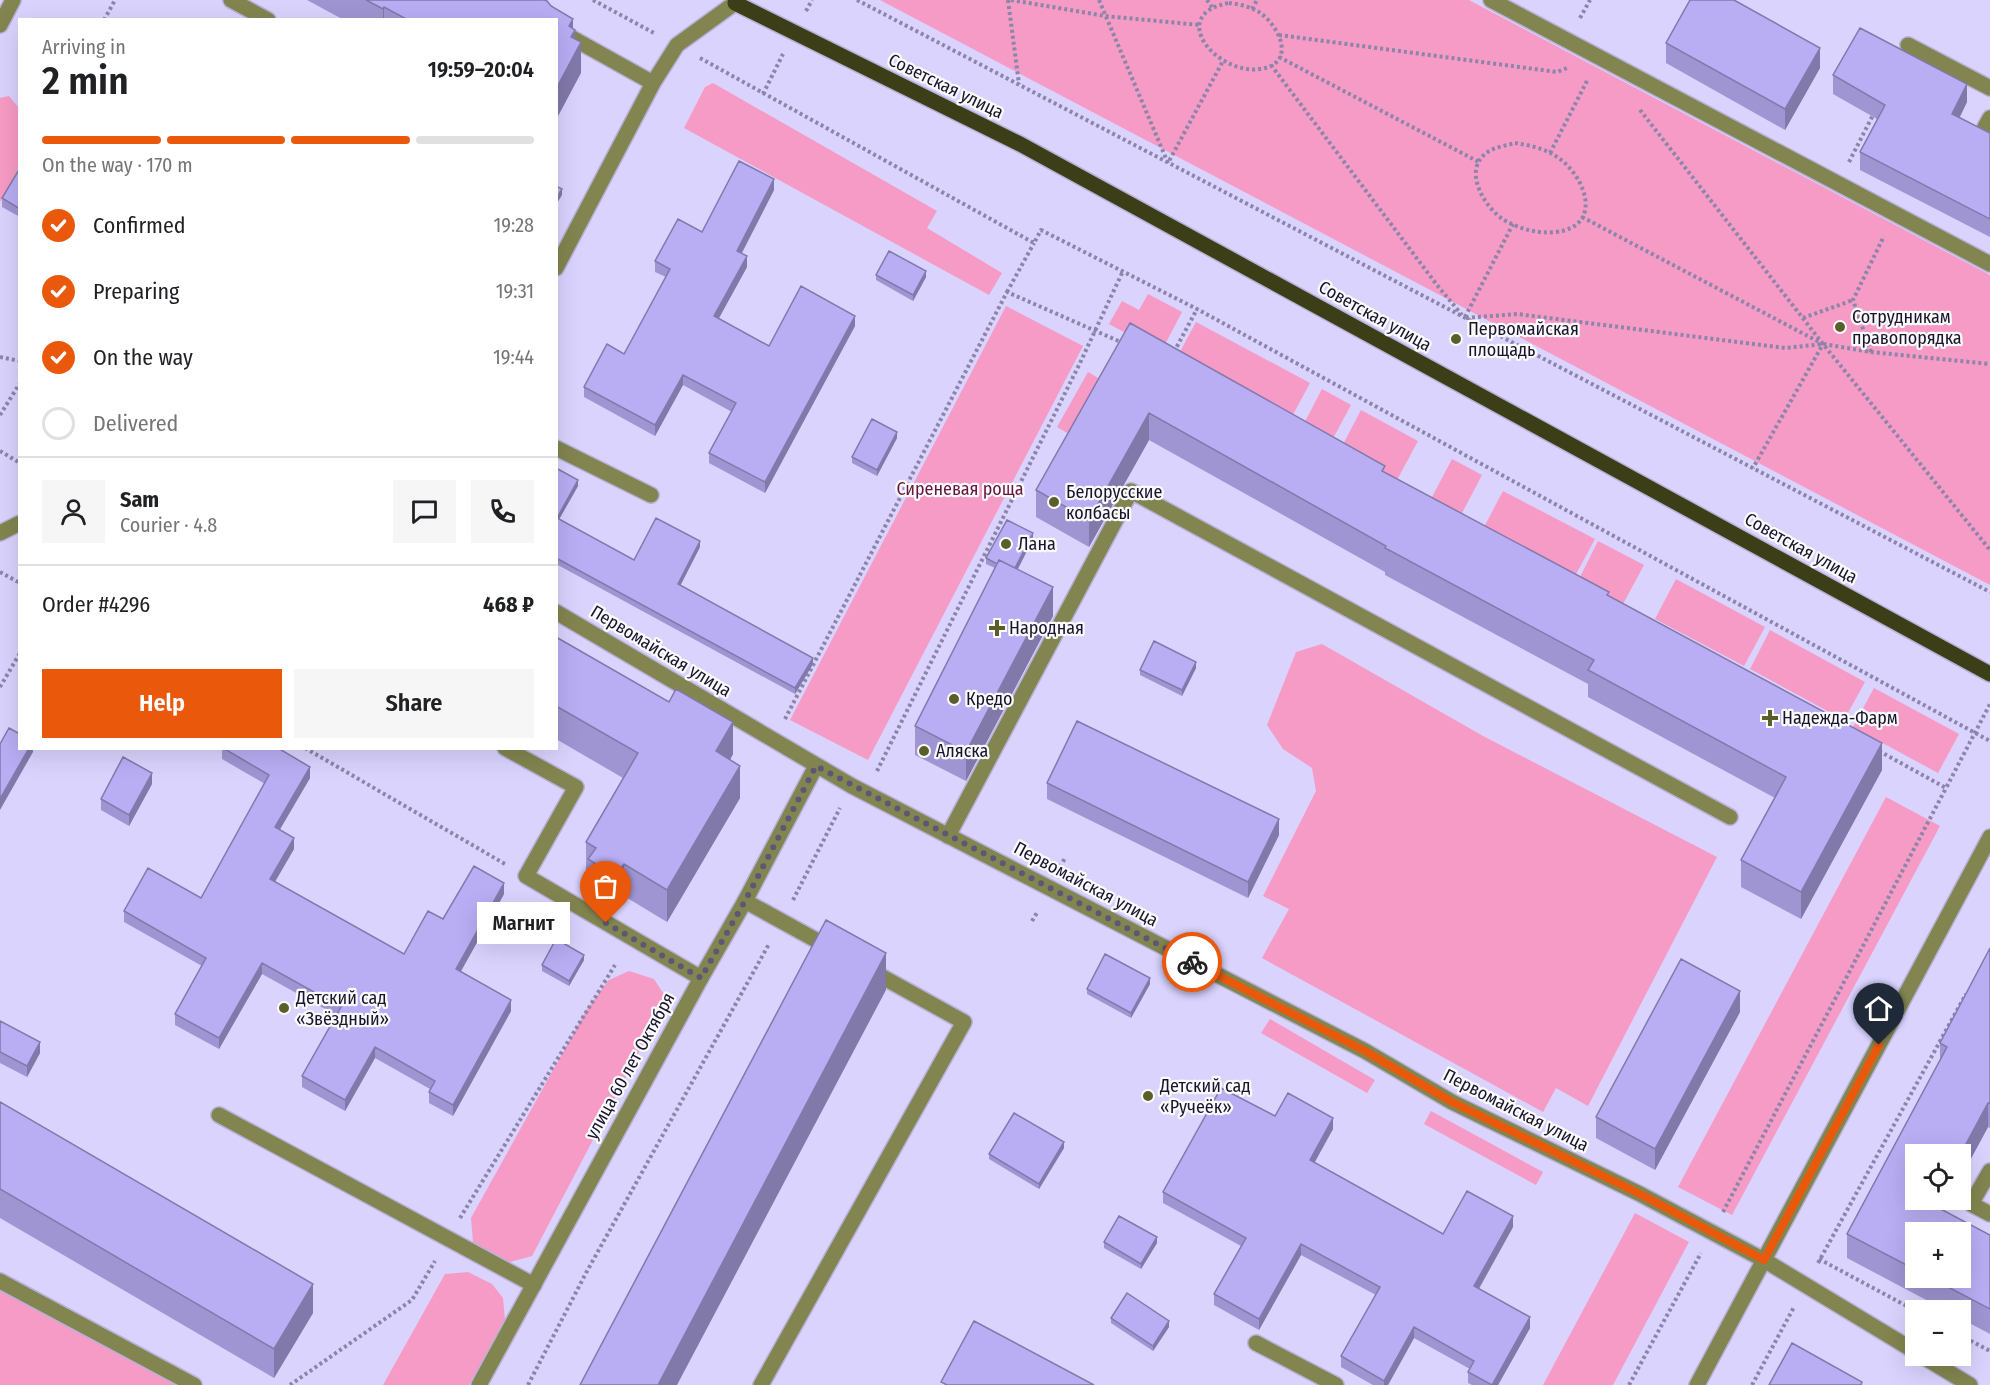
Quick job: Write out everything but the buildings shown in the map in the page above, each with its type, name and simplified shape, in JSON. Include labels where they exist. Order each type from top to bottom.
[{"type":"main road","name":"Советская улица","points":[[736,2],[1020,144],[1990,674]]},
{"type":"street","points":[[0,25],[13,0]]},
{"type":"street","points":[[231,0],[264,18]]},
{"type":"street","points":[[1491,0],[1990,264]]},
{"type":"street","points":[[558,264],[653,82],[677,45],[736,2]]},
{"type":"street","points":[[558,30],[653,82]]},
{"type":"street","points":[[1908,45],[1990,88]]},
{"type":"street","points":[[1990,118],[1985,127],[1990,130]]},
{"type":"street","points":[[558,449],[651,495]]},
{"type":"street","points":[[948,836],[1131,491],[1730,818]]},
{"type":"street","points":[[0,533],[18,524]]},
{"type":"street","name":"Первомайская улица","points":[[558,613],[852,786],[1365,1051],[1452,1102],[1712,1232],[1764,1260],[1905,1345]]},
{"type":"street","points":[[509,750],[576,788],[526,876],[701,978]]},
{"type":"street","name":"улица 60 лет Октября","points":[[479,1385],[745,901],[816,766]]},
{"type":"street","points":[[1697,1385],[1990,837]]},
{"type":"street","points":[[745,901],[964,1022],[761,1385]]},
{"type":"street","points":[[219,1114],[534,1285]]},
{"type":"street","points":[[1990,1171],[1971,1204],[1990,1214]]},
{"type":"street","points":[[0,1281],[194,1385]]},
{"type":"street","points":[[1256,1343],[1336,1385]]},
{"type":"street","points":[[1933,1366],[1948,1379],[1970,1385]]},
{"type":"path","points":[[105,18],[115,0]]},
{"type":"path","points":[[593,0],[1034,243]]},
{"type":"path","points":[[857,0],[1990,592]]},
{"type":"path","points":[[1019,85],[1009,0],[1105,16],[1200,25]]},
{"type":"path","points":[[1099,0],[1168,163]]},
{"type":"path","points":[[1207,0],[1212,7]]},
{"type":"path","points":[[1252,9],[1257,0]]},
{"type":"path","points":[[1229,3],[1240,4],[1252,9],[1275,26],[1282,43],[1281,55],[1275,64],[1262,69],[1247,70],[1234,67],[1219,59],[1205,44],[1200,32],[1199,21],[1212,7],[1229,3]]},
{"type":"path","points":[[1279,35],[1557,72],[1599,57]]},
{"type":"path","points":[[1280,57],[1479,162]]},
{"type":"path","points":[[1550,153],[1599,57]]},
{"type":"path","points":[[1168,163],[1223,62]]},
{"type":"path","points":[[1272,65],[1437,285],[1465,318]]},
{"type":"path","points":[[1635,104],[1823,344],[1990,550]]},
{"type":"path","points":[[1838,183],[1876,109]]},
{"type":"path","points":[[1515,143],[1529,145],[1550,153],[1576,174],[1586,197],[1585,213],[1576,225],[1559,231],[1540,233],[1521,229],[1501,219],[1483,198],[1476,181],[1475,167],[1484,154],[1498,147],[1515,143]]},
{"type":"path","points":[[1870,352],[1853,300],[1895,214]]},
{"type":"path","points":[[1582,217],[1823,344]]},
{"type":"path","points":[[1465,318],[1513,224]]},
{"type":"path","points":[[773,741],[1041,230],[1197,309],[1990,741]]},
{"type":"path","points":[[867,770],[878,771],[1123,271]]},
{"type":"path","points":[[1007,292],[1126,344]]},
{"type":"path","points":[[1803,318],[1853,300]]},
{"type":"path","points":[[1172,354],[1197,309]]},
{"type":"path","points":[[1465,318],[1517,314],[1785,348],[1823,344],[1870,352],[1990,364]]},
{"type":"path","points":[[1753,468],[1823,344]]},
{"type":"path","points":[[0,357],[18,361]]},
{"type":"path","points":[[0,415],[18,387]]},
{"type":"path","points":[[0,451],[18,462]]},
{"type":"path","points":[[0,572],[18,582]]},
{"type":"path","points":[[0,687],[18,656]]},
{"type":"path","points":[[1629,1385],[1990,704]]},
{"type":"path","points":[[1872,748],[1946,788]]},
{"type":"path","points":[[308,750],[526,876]]},
{"type":"path","points":[[317,755],[320,750]]},
{"type":"path","points":[[528,1385],[586,1273],[782,921],[852,786]]},
{"type":"path","points":[[290,1385],[412,1300],[615,965]]},
{"type":"path","points":[[1752,1385],[1968,991]]},
{"type":"path","points":[[1820,1259],[1905,1305]]},
{"type":"path","points":[[1971,1341],[1990,1351]]},
{"type":"green space","points":[[880,0],[1469,0],[1990,275],[1990,585]]},
{"type":"green space","points":[[713,83],[937,211],[927,228],[1002,273],[989,295],[684,128],[705,87]]},
{"type":"green space","points":[[9,96],[18,107],[18,170],[0,202],[0,98]]},
{"type":"green space","points":[[1148,294],[1182,312],[1161,352],[1109,324],[1122,301],[1139,310]]},
{"type":"green space","name":"Сиреневая роща","points":[[1006,306],[1083,346],[868,760],[790,720]]},
{"type":"green space","points":[[1196,322],[1310,383],[1289,422],[1175,361]]},
{"type":"green space","points":[[1088,372],[1100,379],[1069,434],[1057,427]]},
{"type":"green space","points":[[1322,389],[1351,405],[1330,444],[1301,429]]},
{"type":"green space","points":[[1361,410],[1418,441],[1397,480],[1340,450]]},
{"type":"green space","points":[[1452,459],[1482,475],[1461,515],[1431,499]]},
{"type":"green space","points":[[1503,491],[1595,539],[1574,578],[1482,531]]},
{"type":"green space","points":[[1598,541],[1644,565],[1623,604],[1578,581]]},
{"type":"green space","points":[[1676,579],[1765,627],[1744,666],[1655,619]]},
{"type":"green space","points":[[1770,630],[1865,682],[1844,720],[1750,669]]},
{"type":"green space","points":[[1322,644],[1483,736],[1717,857],[1588,1106],[1556,1088],[1543,1112],[1262,958],[1289,909],[1263,896],[1316,791],[1312,768],[1283,749],[1267,725],[1296,652]]},
{"type":"green space","points":[[1874,688],[1959,734],[1938,773],[1853,727]]},
{"type":"green space","points":[[1886,797],[1940,826],[1732,1215],[1678,1187]]},
{"type":"green space","points":[[629,971],[654,979],[667,999],[532,1256],[506,1263],[473,1242],[471,1218],[587,1009],[609,980]]},
{"type":"green space","points":[[1270,1019],[1375,1080],[1367,1093],[1261,1033]]},
{"type":"green space","points":[[1431,1111],[1543,1172],[1536,1185],[1424,1124]]},
{"type":"green space","points":[[1635,1213],[1689,1242],[1613,1385],[1543,1385]]},
{"type":"green space","points":[[468,1272],[492,1284],[503,1298],[505,1320],[469,1385],[383,1385],[445,1274]]},
{"type":"green space","points":[[0,1288],[178,1385],[0,1385]]},
{"type":"way so far","points":[[606,923],[701,978],[745,901],[816,766],[1192,962]]},
{"type":"place","name":"Сотрудникам правопорядка","points":[[1840,327]]},
{"type":"place","name":"Первомайская площадь","points":[[1456,339]]},
{"type":"place","name":"Белорусские колбасы","points":[[1054,502]]},
{"type":"place","name":"Лана","points":[[1006,544]]},
{"type":"place","name":"Народная","points":[[997,628]]},
{"type":"place","name":"Кредо","points":[[954,699]]},
{"type":"place","name":"Надежда-Фарм","points":[[1770,718]]},
{"type":"place","name":"Аляска","points":[[924,751]]},
{"type":"place","name":"Магнит","points":[[606,923]]},
{"type":"place","name":"Детский сад «Звёздный»","points":[[284,1008]]},
{"type":"place","name":"Детский сад «Ручеёк»","points":[[1148,1096]]},
{"type":"route","points":[[1192,962],[1365,1051],[1452,1102],[1640,1194],[1764,1260],[1879,1045]]}]
